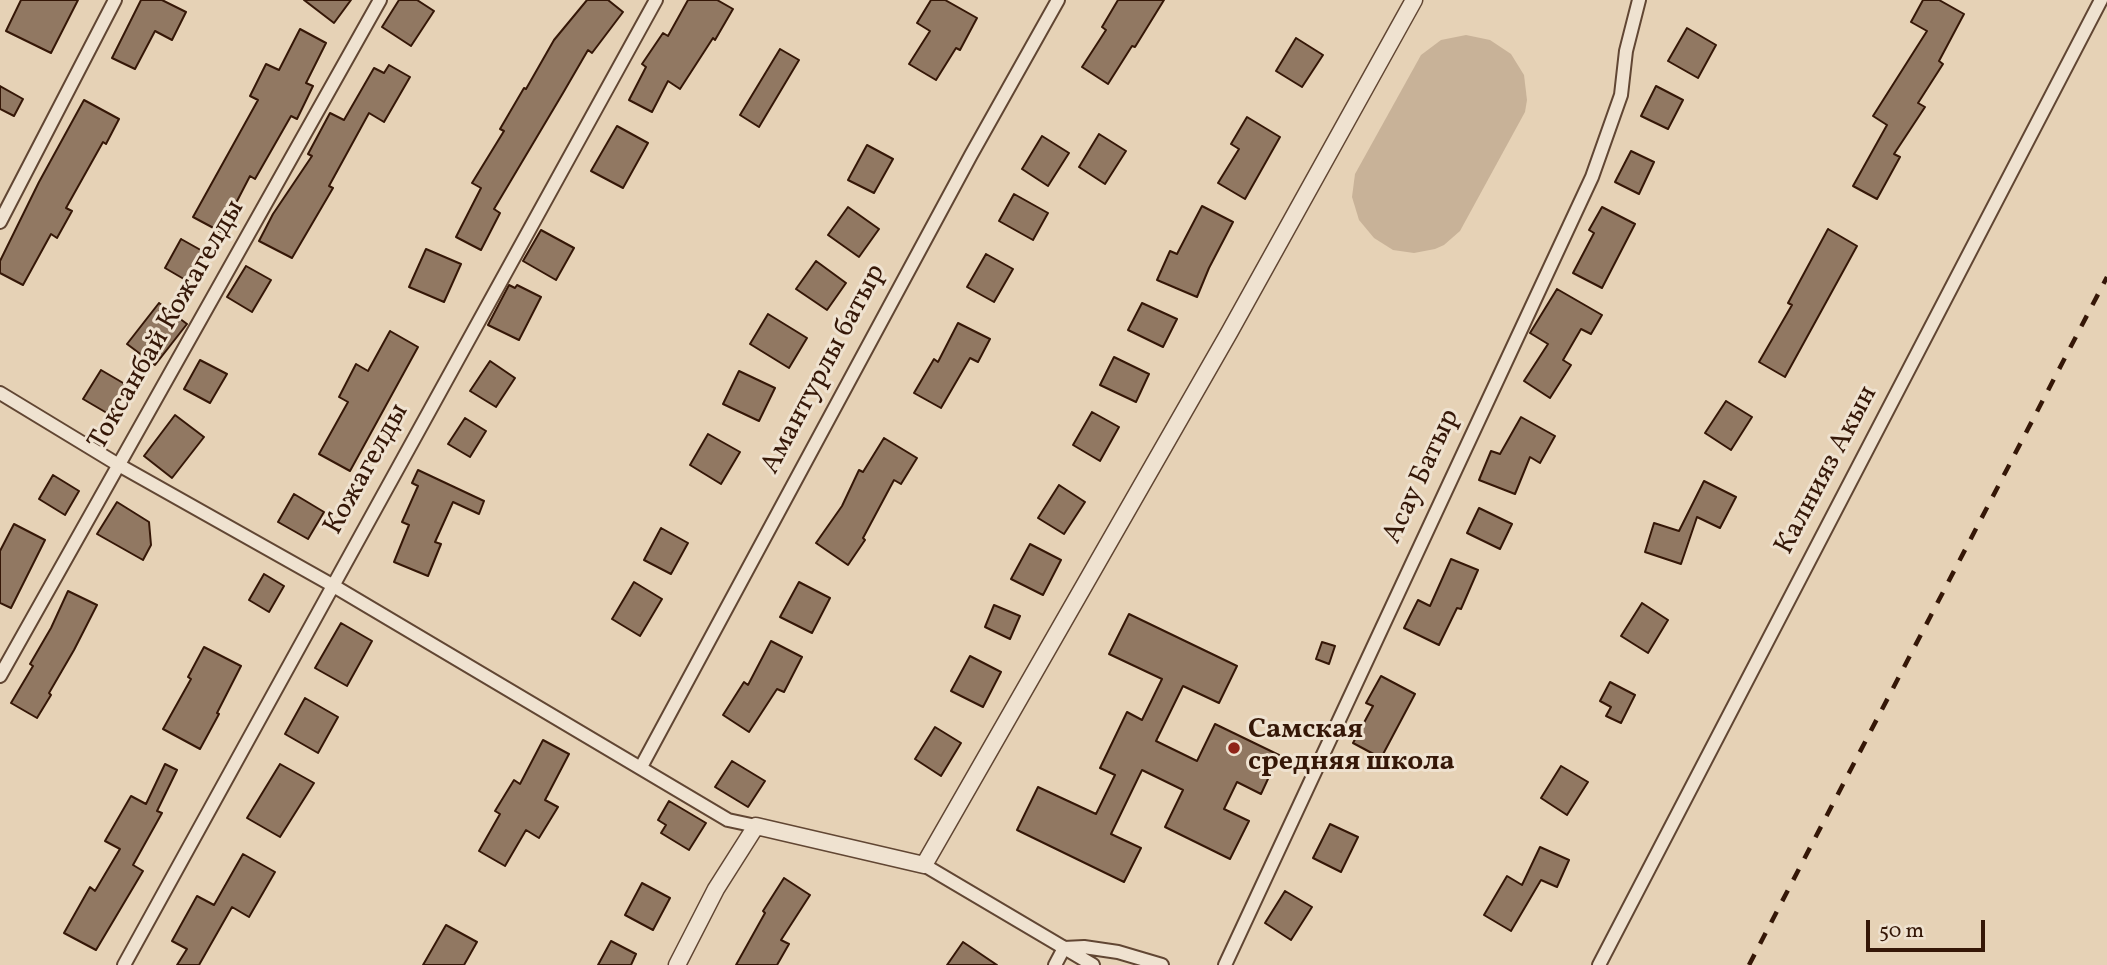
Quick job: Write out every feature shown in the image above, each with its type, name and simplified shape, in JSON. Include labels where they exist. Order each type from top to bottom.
[{"type":"street","points":[[0,222],[115,0]]},
{"type":"street","name":"Токсанбай Кожагелды","points":[[0,676],[380,0]]},
{"type":"street","name":"Кожагелды","points":[[124,965],[656,0]]},
{"type":"street","name":"Амантурлы батыр","points":[[641,767],[1058,0]]},
{"type":"street","points":[[924,865],[1229,333],[1414,0]]},
{"type":"street","name":"Асау Батыр","points":[[1225,965],[1592,177],[1621,95],[1626,51],[1639,0]]},
{"type":"street","name":"Калнияз Акын","points":[[1598,965],[2101,0]]},
{"type":"street","points":[[0,393],[117,464],[332,585],[728,820],[916,861],[1093,965]]},
{"type":"street","points":[[677,965],[716,889],[756,826]]},
{"type":"street","points":[[1064,948],[1084,947],[1118,952],[1162,965]]},
{"type":"street","points":[[1055,965],[1064,948]]},
{"type":"shaded area","points":[[1466,35],[1490,40],[1511,54],[1524,75],[1527,100],[1525,112],[1460,231],[1435,249],[1414,253],[1393,250],[1374,238],[1359,220],[1352,197],[1355,174],[1421,55],[1441,40]]},
{"type":"building","points":[[21,0],[78,0],[51,53],[6,31]]},
{"type":"building","points":[[141,0],[162,0],[186,12],[172,40],[155,31],[135,69],[112,58]]},
{"type":"building","points":[[304,0],[351,0],[334,23]]},
{"type":"building","points":[[399,0],[417,0],[434,11],[411,46],[382,27]]},
{"type":"building","points":[[587,0],[608,0],[623,12],[592,53],[588,50],[494,209],[500,213],[481,250],[456,237],[481,188],[472,183],[504,131],[500,129],[554,40]]},
{"type":"building","points":[[688,0],[717,0],[733,9],[715,40],[713,38],[680,89],[668,81],[652,112],[629,100],[646,67],[642,64],[663,33],[668,36]]},
{"type":"building","points":[[931,0],[945,0],[977,18],[960,50],[956,48],[936,80],[909,64],[930,31],[917,23]]},
{"type":"building","points":[[1118,0],[1164,0],[1108,84],[1082,67],[1106,30],[1102,27]]},
{"type":"building","points":[[1923,0],[1939,0],[1964,14],[1939,61],[1943,64],[1918,103],[1925,107],[1894,154],[1900,157],[1877,199],[1853,186],[1887,125],[1873,116],[1927,31],[1911,22]]},
{"type":"building","points":[[1687,28],[1716,45],[1698,78],[1668,61]]},
{"type":"building","points":[[300,29],[326,43],[306,83],[313,86],[297,119],[291,116],[255,179],[250,176],[221,232],[193,217],[258,100],[250,96],[266,64],[279,70]]},
{"type":"building","points":[[1296,38],[1323,55],[1302,87],[1276,71]]},
{"type":"building","points":[[780,49],[799,60],[759,127],[740,115]]},
{"type":"building","points":[[389,65],[410,77],[384,122],[369,113],[329,186],[333,188],[292,258],[259,241],[273,214],[312,156],[308,154],[330,113],[344,120],[374,68],[384,73]]},
{"type":"building","points":[[0,86],[23,99],[14,116],[0,109]]},
{"type":"building","points":[[1656,86],[1683,100],[1668,129],[1641,116]]},
{"type":"building","points":[[84,100],[119,119],[66,208],[72,211],[57,238],[51,234],[23,285],[0,273],[0,261]]},
{"type":"building","points":[[1247,117],[1280,137],[1245,199],[1218,183],[1239,149],[1231,144]]},
{"type":"building","points":[[617,126],[648,143],[623,188],[591,171]]},
{"type":"building","points":[[1099,134],[1126,151],[1105,184],[1079,167]]},
{"type":"building","points":[[1042,136],[1069,153],[1048,186],[1022,169]]},
{"type":"building","points":[[867,145],[893,159],[874,193],[848,180]]},
{"type":"building","points":[[1631,151],[1654,162],[1639,194],[1615,182]]},
{"type":"building","points":[[1014,194],[1048,213],[1033,240],[999,221]]},
{"type":"building","points":[[1202,206],[1233,222],[1197,297],[1157,280],[1170,251],[1177,254]]},
{"type":"building","points":[[848,207],[879,229],[859,257],[828,235]]},
{"type":"building","points":[[1602,207],[1635,224],[1602,288],[1573,273],[1594,233],[1589,230]]},
{"type":"building","points":[[1828,229],[1857,246],[1785,377],[1759,362],[1792,305],[1788,303]]},
{"type":"building","points":[[541,230],[574,248],[556,280],[523,261]]},
{"type":"building","points":[[181,239],[206,253],[189,282],[165,268]]},
{"type":"building","points":[[426,249],[461,264],[444,302],[409,287]]},
{"type":"building","points":[[986,254],[1013,269],[994,302],[967,287]]},
{"type":"building","points":[[816,261],[846,283],[827,310],[796,289]]},
{"type":"building","points":[[246,266],[271,280],[252,312],[227,297]]},
{"type":"building","points":[[509,285],[515,288],[517,285],[541,297],[519,340],[488,325]]},
{"type":"building","points":[[1557,289],[1602,315],[1591,334],[1581,329],[1563,360],[1571,365],[1550,398],[1524,381],[1548,344],[1530,333]]},
{"type":"building","points":[[159,303],[187,324],[155,365],[127,344]]},
{"type":"building","points":[[1142,303],[1177,319],[1163,347],[1128,330]]},
{"type":"building","points":[[768,314],[807,338],[789,368],[750,344]]},
{"type":"building","points":[[958,323],[990,339],[978,362],[970,358],[941,408],[914,393],[934,359],[938,362]]},
{"type":"building","points":[[390,331],[418,347],[350,471],[319,454],[348,402],[339,397],[356,364],[368,371]]},
{"type":"building","points":[[1114,357],[1149,374],[1136,402],[1100,385]]},
{"type":"building","points":[[200,360],[227,374],[210,403],[184,389]]},
{"type":"building","points":[[490,361],[515,378],[496,407],[470,391]]},
{"type":"building","points":[[101,370],[130,387],[112,416],[83,399]]},
{"type":"building","points":[[739,371],[775,388],[759,421],[723,404]]},
{"type":"building","points":[[1726,401],[1752,417],[1731,450],[1705,433]]},
{"type":"building","points":[[1092,412],[1119,427],[1100,461],[1073,445]]},
{"type":"building","points":[[175,415],[204,437],[172,478],[144,456]]},
{"type":"building","points":[[1521,417],[1555,436],[1540,463],[1530,457],[1515,494],[1479,480],[1491,451],[1500,454]]},
{"type":"building","points":[[465,418],[486,431],[470,457],[448,444]]},
{"type":"building","points":[[708,434],[740,452],[721,484],[690,465]]},
{"type":"building","points":[[884,438],[917,458],[901,484],[894,480],[863,538],[865,540],[848,565],[816,543],[842,506],[859,470],[863,472]]},
{"type":"building","points":[[418,470],[484,501],[479,514],[453,502],[435,542],[441,544],[428,576],[394,562],[409,525],[402,522],[418,486],[412,483]]},
{"type":"building","points":[[53,475],[79,491],[65,515],[39,499]]},
{"type":"building","points":[[1704,481],[1736,497],[1720,528],[1697,517],[1681,564],[1645,552],[1654,523],[1679,531]]},
{"type":"building","points":[[1059,485],[1085,502],[1064,534],[1038,518]]},
{"type":"building","points":[[294,494],[324,512],[308,539],[278,522]]},
{"type":"building","points":[[117,502],[149,522],[151,545],[143,560],[97,534]]},
{"type":"building","points":[[1479,508],[1512,524],[1500,549],[1467,533]]},
{"type":"building","points":[[14,524],[45,540],[11,608],[0,603],[0,551]]},
{"type":"building","points":[[661,528],[688,543],[671,574],[644,560]]},
{"type":"building","points":[[1030,544],[1061,560],[1043,595],[1011,579]]},
{"type":"building","points":[[1451,559],[1478,570],[1461,609],[1457,608],[1439,645],[1404,628],[1418,600],[1430,606]]},
{"type":"building","points":[[264,574],[284,586],[269,612],[249,600]]},
{"type":"building","points":[[634,582],[662,599],[640,636],[612,619]]},
{"type":"building","points":[[799,582],[830,598],[812,633],[780,617]]},
{"type":"building","points":[[68,591],[97,605],[37,718],[11,703],[33,666],[30,664]]},
{"type":"building","points":[[1642,603],[1668,620],[1648,653],[1621,636]]},
{"type":"building","points":[[994,605],[1020,616],[1010,639],[985,627]]},
{"type":"building","name":"Самская средняя школа","points":[[1129,614],[1237,666],[1219,703],[1183,686],[1156,741],[1197,761],[1215,724],[1279,755],[1261,794],[1237,782],[1224,809],[1249,821],[1230,859],[1165,827],[1183,790],[1142,770],[1111,834],[1141,848],[1124,882],[1017,830],[1038,787],[1096,814],[1115,775],[1100,768],[1127,712],[1142,720],[1162,679],[1109,654]]},
{"type":"building","points":[[341,623],[372,641],[347,686],[315,668]]},
{"type":"building","points":[[771,641],[802,657],[784,692],[777,689],[749,732],[723,715],[744,682],[748,685]]},
{"type":"building","points":[[1322,642],[1335,646],[1329,664],[1316,659]]},
{"type":"building","points":[[204,647],[241,666],[200,749],[163,729],[191,679],[188,677]]},
{"type":"building","points":[[970,656],[1001,672],[983,707],[951,691]]},
{"type":"building","points":[[1381,676],[1415,694],[1381,758],[1353,743],[1373,706],[1366,703]]},
{"type":"building","points":[[1610,682],[1635,695],[1621,723],[1606,716],[1611,707],[1600,701]]},
{"type":"building","points":[[305,698],[338,717],[318,753],[285,734]]},
{"type":"building","points":[[935,727],[961,743],[941,776],[915,759]]},
{"type":"building","points":[[543,740],[569,754],[545,800],[558,807],[539,838],[526,830],[505,866],[479,851],[500,814],[495,811],[514,780],[520,784]]},
{"type":"building","points":[[732,761],[765,781],[748,807],[715,787]]},
{"type":"building","points":[[165,764],[177,770],[157,811],[162,813],[133,865],[143,871],[96,950],[64,933],[90,887],[95,891],[120,849],[105,841],[131,796],[146,804]]},
{"type":"building","points":[[280,764],[314,783],[280,837],[247,818]]},
{"type":"building","points":[[1561,766],[1588,782],[1567,815],[1541,798]]},
{"type":"building","points":[[669,801],[706,823],[689,850],[661,833],[666,825],[658,820]]},
{"type":"building","points":[[1330,824],[1358,837],[1341,872],[1313,858]]},
{"type":"building","points":[[1540,847],[1569,860],[1557,887],[1541,880],[1511,931],[1484,915],[1507,876],[1522,885]]},
{"type":"building","points":[[243,854],[275,872],[249,917],[232,907],[199,965],[177,965],[187,949],[172,941],[197,896],[214,905]]},
{"type":"building","points":[[784,878],[810,895],[781,940],[789,944],[777,965],[736,965],[765,913],[763,911]]},
{"type":"building","points":[[642,883],[670,898],[653,930],[625,915]]},
{"type":"building","points":[[1285,891],[1312,907],[1291,940],[1265,923]]},
{"type":"building","points":[[446,925],[477,942],[464,965],[423,965]]},
{"type":"building","points":[[611,941],[636,954],[631,965],[598,965]]},
{"type":"building","points":[[963,942],[997,965],[947,965]]},
{"type":"railway","points":[[1749,965],[2107,277]]},
{"type":"place","name":"Самская средняя школа","points":[[1234,748]]}]
